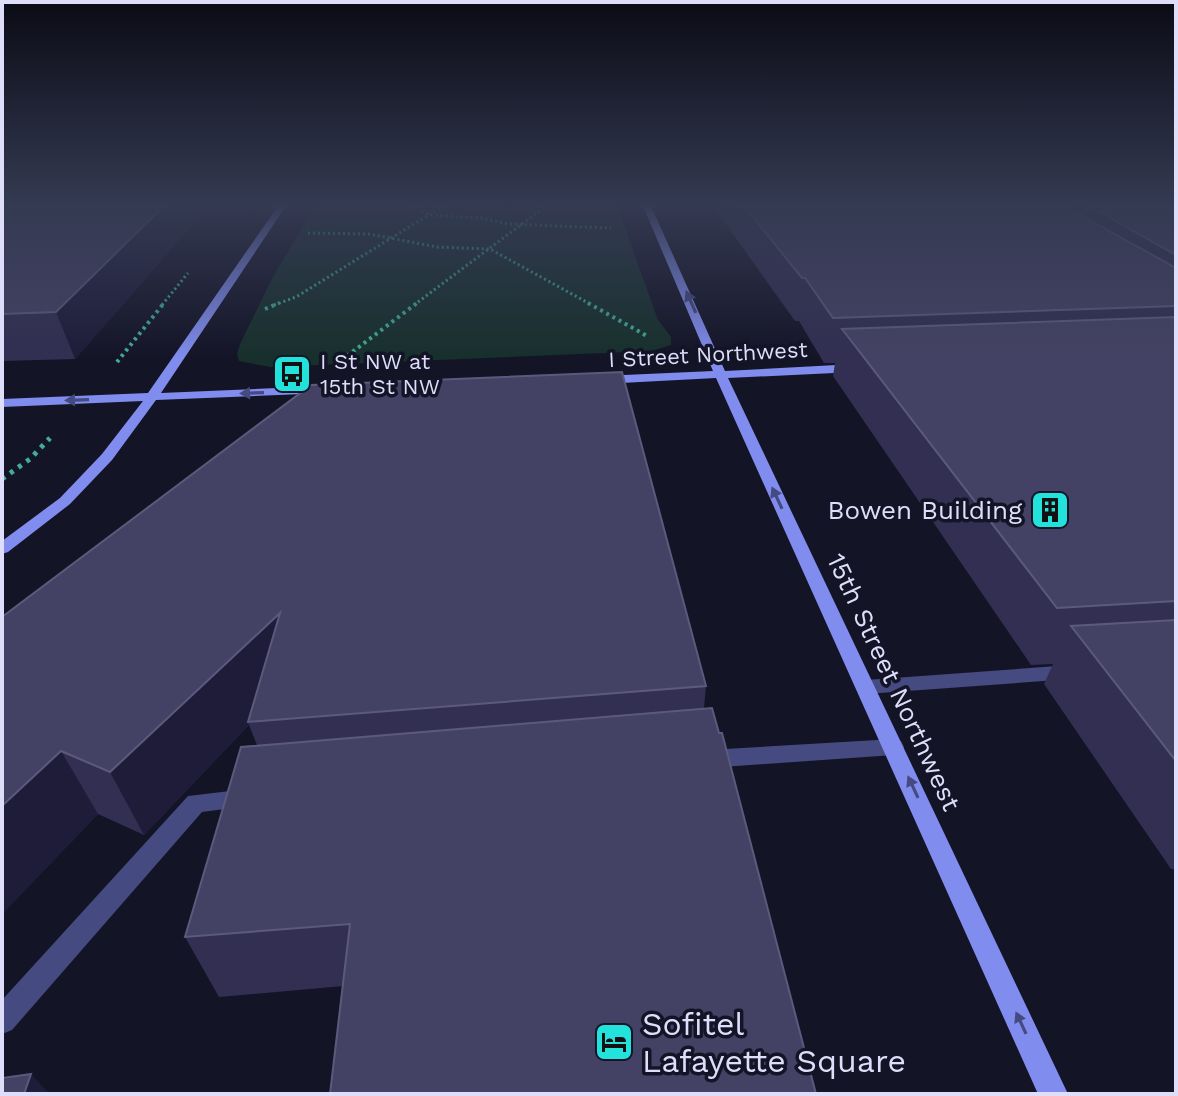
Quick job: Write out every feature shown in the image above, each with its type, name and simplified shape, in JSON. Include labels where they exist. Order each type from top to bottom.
[{"type":"main road","points":[[2,549],[88,480],[152,397],[247,257]]},
{"type":"main road","name":"15th Street Northwest","points":[[670,257],[1053,1094]]},
{"type":"main road","name":"I Street Northwest","points":[[586,380],[874,367]]},
{"type":"main road","points":[[2,403],[335,390]]},
{"type":"lane","points":[[866,687],[1097,671]]},
{"type":"lane","points":[[684,761],[894,747]]},
{"type":"lane","points":[[2,1020],[196,803],[274,796]]},
{"type":"path","points":[[265,309],[296,297],[362,257]]},
{"type":"path","points":[[347,356],[479,257]]},
{"type":"path","points":[[505,257],[649,337]]},
{"type":"path","points":[[125,353],[193,267]]},
{"type":"path","points":[[2,479],[30,459]]},
{"type":"green space","points":[[285,257],[635,257],[658,320],[671,337],[671,345],[651,351],[270,367],[239,361],[237,354],[240,344]]},
{"type":"building","points":[[2,257],[112,257],[56,312],[2,314]]},
{"type":"building","points":[[785,257],[1156,257],[1176,268],[1176,306],[833,318]]},
{"type":"building","name":"Bowen Building","points":[[1176,317],[1176,601],[1057,608],[842,329]]},
{"type":"building","points":[[622,372],[706,686],[248,722],[280,613],[110,772],[61,751],[2,806],[2,617],[311,385]]},
{"type":"building","points":[[1176,620],[1176,761],[1071,626]]},
{"type":"building","points":[[712,708],[719,733],[722,733],[816,1094],[330,1094],[350,924],[185,937],[241,747]]},
{"type":"building","points":[[31,1074],[24,1094],[2,1094],[2,1078]]},
{"type":"place","name":"I St NW at 15th St NW","points":[[292,374]]},
{"type":"place","name":"Bowen Building","points":[[1050,510]]},
{"type":"place","name":"Sofitel Lafayette Square","points":[[614,1042]]}]
